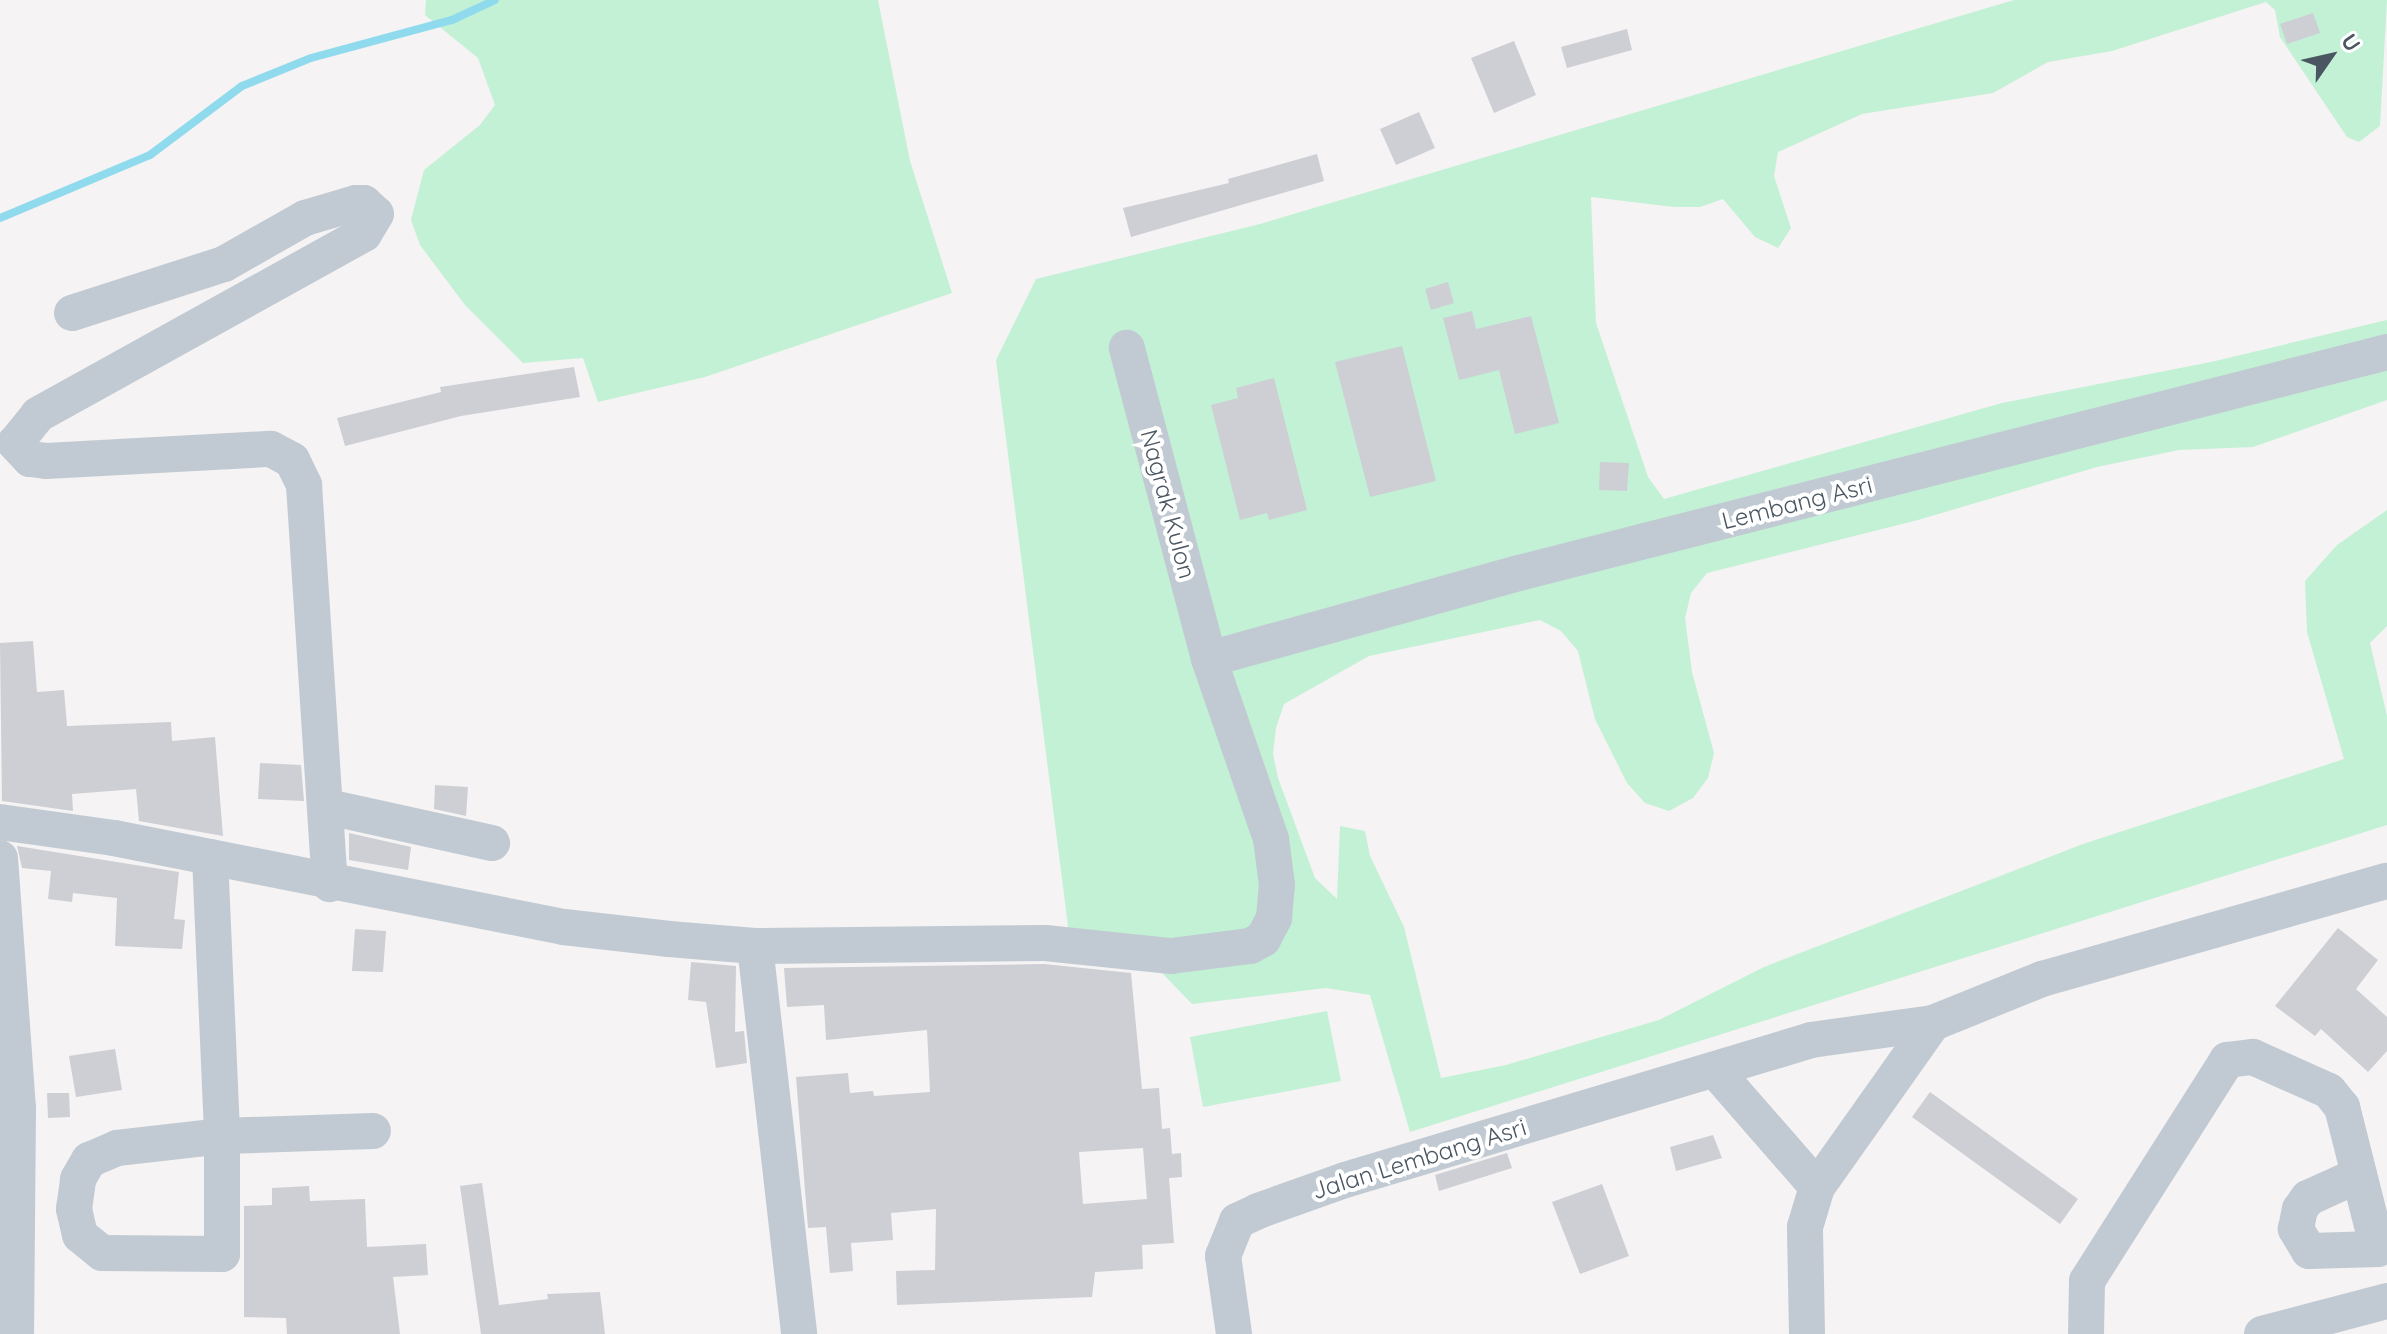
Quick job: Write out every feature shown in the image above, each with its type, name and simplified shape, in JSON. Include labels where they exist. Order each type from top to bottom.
[{"type":"street","points":[[72,313],[224,264],[305,218],[356,203],[364,203],[376,214],[364,234],[38,415],[15,443],[30,459],[46,461],[271,449],[292,460],[304,485],[328,807],[330,884]]},
{"type":"street","name":"Nagrak Kulon","points":[[755,946],[1045,943],[1171,956],[1231,951],[1263,939],[1274,918],[1275,858],[1209,659],[1127,348]]},
{"type":"street","name":"Lembang Asri","points":[[1209,659],[1519,573],[2387,352]]},
{"type":"street","points":[[328,807],[492,843]]},
{"type":"street","points":[[0,822],[210,857],[330,884],[564,927],[755,946],[799,1334]]},
{"type":"street","points":[[210,857],[222,1136],[220,1256],[102,1253],[83,1240],[74,1191],[89,1160],[137,1143],[222,1136],[373,1131]]},
{"type":"street","points":[[0,858],[18,1108],[16,1334]]},
{"type":"street","points":[[1817,1187],[1715,1070],[1811,1040],[1933,1023],[2055,975],[2387,881]]},
{"type":"street","points":[[1807,1334],[1805,1227],[1817,1187],[1933,1023]]},
{"type":"street","points":[[2086,1334],[2087,1281],[2227,1060],[2253,1057],[2333,1095],[2342,1107],[2359,1175]]},
{"type":"street","name":"Jalan Lembang Asri","points":[[1234,1334],[1222,1273],[1226,1241],[1237,1221],[1345,1180],[1715,1070]]},
{"type":"street","points":[[2262,1334],[2387,1301]]},
{"type":"green space","points":[[426,0],[878,0],[910,161],[952,293],[705,377],[598,402],[583,358],[523,363],[465,305],[420,245],[411,220],[424,170],[480,125],[495,105],[478,58],[425,15]]},
{"type":"green space","points":[[2014,0],[2387,0],[2380,126],[2359,142],[2347,137],[2280,37],[2275,10],[2266,2],[2112,51],[2048,62],[1993,93],[1862,114],[1778,152],[1774,176],[1791,228],[1778,248],[1755,237],[1723,199],[1700,207],[1674,207],[1591,197],[1596,323],[1648,477],[1664,499],[2002,403],[2211,362],[2387,320],[2387,400],[2253,447],[2179,450],[2097,467],[1918,520],[1707,573],[1691,593],[1685,618],[1692,672],[1714,753],[1708,778],[1693,798],[1669,811],[1645,803],[1627,783],[1595,719],[1578,651],[1561,631],[1540,620],[1369,656],[1284,704],[1276,728],[1273,754],[1278,778],[1315,878],[1337,899],[1340,826],[1365,831],[1370,856],[1404,927],[1441,1078],[1506,1065],[1659,1020],[1764,967],[2083,844],[2344,759],[2307,632],[2305,581],[2337,545],[2387,510],[2387,626],[2370,643],[2387,716],[2387,825],[1410,1132],[1370,995],[1326,988],[1192,1004],[1135,945],[1069,934],[996,360],[1036,279],[1260,224]]},
{"type":"green space","points":[[1327,1011],[1341,1081],[1203,1107],[1190,1037]]},
{"type":"building","points":[[2313,13],[2320,33],[2287,44],[2280,24]]},
{"type":"building","points":[[1627,29],[1632,50],[1567,68],[1561,47]]},
{"type":"building","points":[[1514,41],[1536,95],[1494,113],[1471,58]]},
{"type":"building","points":[[1419,112],[1435,148],[1396,165],[1380,129]]},
{"type":"building","points":[[1317,154],[1324,181],[1131,237],[1123,208],[1229,183],[1228,179]]},
{"type":"building","points":[[1448,282],[1454,303],[1431,310],[1425,289]]},
{"type":"building","points":[[1472,311],[1476,329],[1531,316],[1559,423],[1515,434],[1499,370],[1459,380],[1443,318]]},
{"type":"building","points":[[1402,346],[1436,481],[1370,497],[1335,362]]},
{"type":"building","points":[[574,367],[580,397],[461,416],[345,446],[337,418],[441,392],[440,387]]},
{"type":"building","points":[[1274,378],[1307,510],[1269,520],[1267,513],[1240,520],[1211,405],[1238,398],[1236,388]]},
{"type":"building","points":[[1600,462],[1629,463],[1627,491],[1599,490]]},
{"type":"building","points":[[33,641],[37,692],[64,690],[67,726],[171,722],[172,741],[215,737],[223,836],[139,821],[136,789],[72,794],[73,811],[2,801],[0,643]]},
{"type":"building","points":[[260,763],[301,765],[304,801],[258,799]]},
{"type":"building","points":[[435,785],[468,787],[466,816],[434,809]]},
{"type":"building","points":[[349,833],[411,847],[408,870],[349,860]]},
{"type":"building","points":[[17,846],[179,872],[174,919],[185,920],[182,949],[115,946],[117,898],[73,893],[72,902],[48,899],[51,871],[22,868]]},
{"type":"building","points":[[2338,928],[2378,960],[2356,989],[2387,1017],[2387,1051],[2368,1072],[2321,1029],[2315,1036],[2275,1006]]},
{"type":"building","points":[[355,929],[386,931],[383,972],[352,971]]},
{"type":"building","points":[[691,962],[736,966],[735,1032],[744,1031],[747,1063],[716,1068],[706,1002],[688,1000]]},
{"type":"building","points":[[1044,964],[1131,973],[1142,1089],[1159,1088],[1162,1129],[1170,1128],[1172,1154],[1181,1153],[1182,1177],[1169,1178],[1174,1243],[1142,1245],[1143,1269],[1095,1272],[1092,1297],[897,1305],[896,1271],[935,1270],[936,1209],[891,1213],[893,1240],[851,1243],[853,1271],[830,1273],[826,1227],[808,1228],[796,1077],[848,1073],[850,1093],[873,1091],[874,1096],[930,1092],[927,1030],[826,1040],[824,1005],[787,1007],[784,968]],"holes":[[[1143,1148],[1147,1199],[1083,1204],[1079,1152]]]},
{"type":"building","points":[[115,1049],[122,1090],[76,1097],[69,1056]]},
{"type":"building","points":[[1930,1092],[2078,1199],[2060,1224],[1912,1117]]},
{"type":"building","points":[[47,1093],[69,1093],[70,1117],[48,1118]]},
{"type":"building","points":[[1713,1135],[1722,1158],[1676,1171],[1670,1147]]},
{"type":"building","points":[[1507,1153],[1512,1168],[1439,1191],[1435,1175]]},
{"type":"building","points":[[482,1183],[499,1305],[548,1299],[547,1294],[600,1292],[605,1334],[481,1334],[460,1186]]},
{"type":"building","points":[[1602,1184],[1629,1256],[1580,1274],[1552,1202]]},
{"type":"building","points":[[309,1186],[310,1201],[365,1199],[367,1247],[426,1244],[428,1275],[393,1277],[400,1334],[287,1334],[286,1318],[244,1317],[244,1206],[272,1205],[272,1188]]},
{"type":"waterway","points":[[0,218],[150,155],[242,86],[311,58],[452,20],[495,0]]}]
